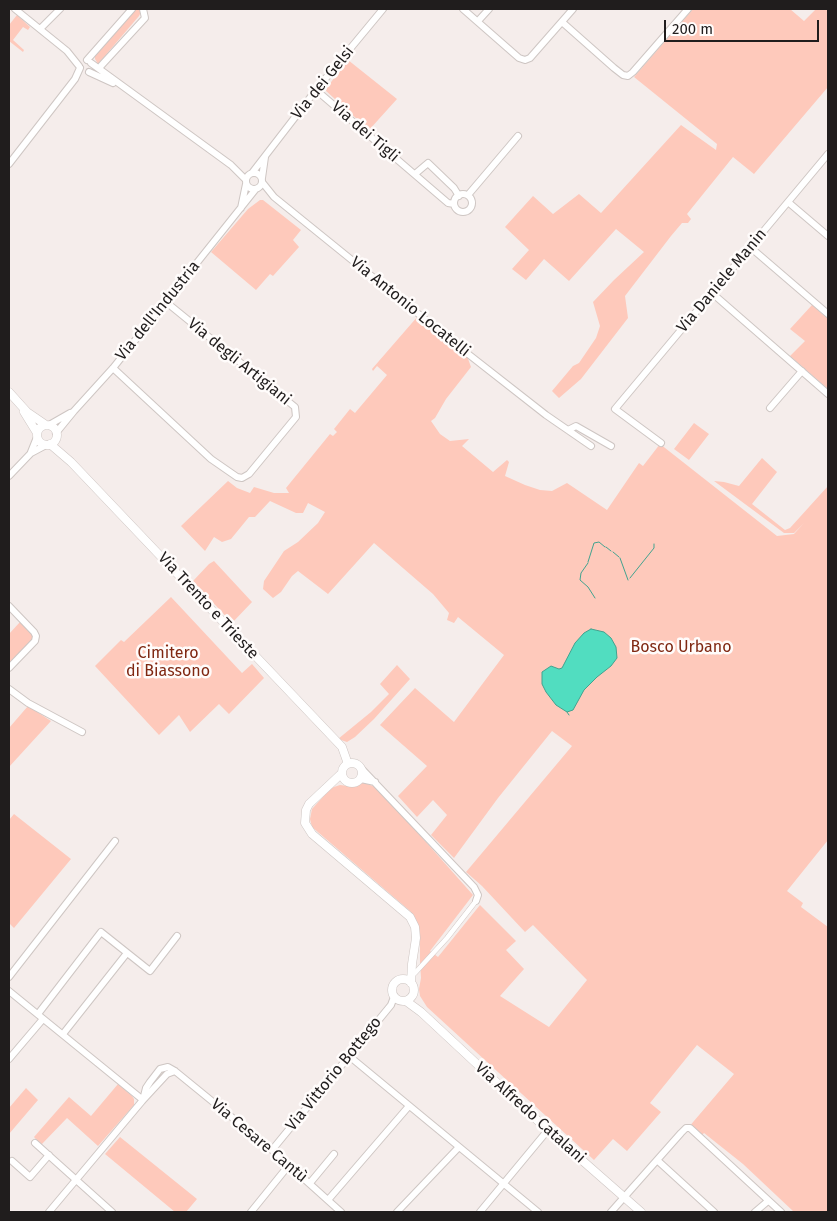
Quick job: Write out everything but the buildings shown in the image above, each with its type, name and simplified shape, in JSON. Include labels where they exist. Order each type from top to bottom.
[{"type":"street","points":[[15,9],[67,51],[83,70],[99,75],[130,93]]},
{"type":"street","points":[[40,29],[60,9]]},
{"type":"street","points":[[83,70],[81,62],[88,61],[132,9]]},
{"type":"street","points":[[99,68],[145,18],[143,9]]},
{"type":"street","points":[[463,9],[520,58],[525,60],[530,58],[573,9]]},
{"type":"street","points":[[478,21],[489,9]]},
{"type":"street","points":[[562,22],[618,72],[628,76],[688,9]]},
{"type":"street","name":"Via dei Gelsi","points":[[251,174],[381,10]]},
{"type":"street","points":[[67,51],[99,68],[130,93],[231,165],[251,174],[257,173],[262,180]]},
{"type":"street","points":[[9,164],[74,79],[83,70],[92,68],[88,61]]},
{"type":"street","points":[[105,62],[103,66],[107,74]]},
{"type":"street","name":"Via dei Tigli","points":[[316,90],[448,203],[454,204],[459,212],[470,210],[472,205],[468,195],[518,136]]},
{"type":"street","points":[[231,165],[246,182],[248,188],[256,190],[261,186],[266,153]]},
{"type":"street","name":"Via Daniele Manin","points":[[661,443],[615,409],[828,154]]},
{"type":"street","name":"Via dei Tigli","points":[[414,174],[428,163],[454,188],[459,196]]},
{"type":"street","points":[[240,209],[246,182],[251,174]]},
{"type":"street","name":"Via Antonio Locatelli","points":[[262,180],[274,197],[463,350],[590,446]]},
{"type":"street","name":"Via Antonio Locatelli","points":[[256,190],[274,197]]},
{"type":"street","name":"Via dell'Industria","points":[[56,435],[74,411],[113,368],[256,190]]},
{"type":"street","points":[[454,204],[455,199],[462,194],[468,195]]},
{"type":"street","points":[[788,202],[828,236]]},
{"type":"street","points":[[750,247],[828,314]]},
{"type":"street","points":[[712,293],[828,394]]},
{"type":"street","name":"Via degli Artigiani","points":[[113,368],[211,459],[237,477],[242,478],[249,474],[296,417],[295,407],[166,302]]},
{"type":"street","points":[[770,408],[802,371]]},
{"type":"street","name":"Via Trento e Trieste","points":[[9,392],[37,420],[55,429],[56,435],[71,462]]},
{"type":"street","name":"Via Trento e Trieste","points":[[19,404],[40,442],[48,444],[71,462],[358,765]]},
{"type":"street","name":"Via dell'Industria","points":[[47,425],[74,411]]},
{"type":"street","points":[[31,453],[38,429],[47,425]]},
{"type":"street","points":[[568,430],[576,426],[611,446]]},
{"type":"street","points":[[9,476],[31,453],[48,444],[56,435]]},
{"type":"street","points":[[9,606],[36,636],[35,641],[9,668]]},
{"type":"street","points":[[9,689],[28,703],[82,732]]},
{"type":"street","name":"Via Trento e Trieste","points":[[344,750],[348,764]]},
{"type":"street","points":[[412,964],[407,974],[393,986],[392,992],[394,997],[400,1001],[406,1001],[411,997],[412,964],[416,938],[414,924],[410,917],[312,834],[306,826],[305,815],[307,807],[317,795],[330,786],[348,764],[358,765],[376,783],[474,887],[478,895],[476,901],[415,973]]},
{"type":"street","points":[[358,765],[362,771],[361,780]]},
{"type":"street","points":[[342,773],[346,781]]},
{"type":"street","points":[[330,786],[346,781],[354,783],[361,780],[376,783]]},
{"type":"street","points":[[9,977],[115,841]]},
{"type":"street","points":[[9,1059],[101,932],[150,971],[177,936]]},
{"type":"street","points":[[63,1034],[127,953]]},
{"type":"street","points":[[402,979],[412,987]]},
{"type":"street","name":"Via Alfredo Catalani","points":[[412,987],[421,1012]]},
{"type":"street","points":[[9,991],[143,1100],[49,1212]]},
{"type":"street","name":"Via Vittorio Bottego","points":[[272,1150],[390,1005],[394,997]]},
{"type":"street","name":"Via Alfredo Catalani","points":[[406,1001],[421,1012],[548,1130],[641,1212]]},
{"type":"street","points":[[349,1056],[538,1212]]},
{"type":"street","name":"Via Cesare Cantù","points":[[143,1100],[167,1074],[175,1071],[272,1150],[341,1212]]},
{"type":"street","points":[[328,1200],[408,1106]]},
{"type":"street","points":[[611,1212],[681,1133],[686,1128],[690,1128],[781,1212]]},
{"type":"street","points":[[480,1212],[548,1130]]},
{"type":"street","points":[[35,1143],[112,1212]]},
{"type":"street","points":[[396,1212],[459,1146]]},
{"type":"street","points":[[310,1184],[334,1154]]},
{"type":"street","points":[[12,1161],[30,1177],[49,1155]]},
{"type":"street","points":[[657,1160],[714,1212]]},
{"type":"street","points":[[251,1212],[289,1165]]},
{"type":"street","points":[[755,1212],[768,1201]]},
{"type":"street","points":[[256,1206],[262,1212]]},
{"type":"green space","points":[[136,9],[139,9],[141,12],[139,16],[98,64],[95,56]]},
{"type":"green space","points":[[693,9],[790,9],[804,21],[816,9],[828,9],[828,87],[754,174],[733,157],[687,214],[691,219],[688,223],[682,223],[625,296],[628,318],[581,379],[559,398],[552,391],[573,366],[579,363],[596,338],[600,326],[593,302],[644,252],[616,229],[569,281],[544,259],[526,280],[512,269],[529,250],[505,227],[533,196],[553,214],[579,194],[601,213],[681,125],[716,150],[717,144],[634,77]]},
{"type":"green space","points":[[17,15],[30,27],[28,30],[23,27],[13,40],[24,50],[23,52],[9,41],[9,25]]},
{"type":"green space","points":[[348,60],[397,99],[369,130],[325,90]]},
{"type":"green space","points":[[260,200],[263,200],[301,230],[293,240],[299,247],[273,276],[270,274],[256,290],[211,252],[248,209]]},
{"type":"green space","points":[[812,305],[828,319],[828,389],[790,356],[805,341],[790,329]]},
{"type":"green space","name":"Bosco Urbano","points":[[418,316],[467,356],[471,367],[431,421],[440,434],[450,441],[469,439],[462,446],[493,472],[507,460],[509,462],[505,476],[540,490],[552,491],[567,483],[607,510],[639,463],[643,466],[660,444],[777,536],[794,534],[804,523],[794,533],[784,533],[714,481],[739,486],[762,458],[777,472],[752,504],[785,530],[790,528],[828,486],[828,840],[787,891],[803,903],[801,907],[828,927],[828,1212],[794,1212],[743,1164],[704,1133],[699,1138],[688,1128],[734,1074],[697,1045],[650,1103],[661,1112],[627,1151],[613,1139],[594,1160],[427,1007],[420,996],[419,989],[421,978],[420,933],[410,911],[312,827],[310,819],[312,809],[331,788],[340,785],[356,787],[364,782],[379,789],[473,895],[430,951],[438,957],[480,905],[516,941],[506,950],[524,969],[500,996],[549,1027],[587,980],[533,925],[525,932],[482,886],[466,872],[572,746],[552,731],[498,798],[454,858],[431,835],[447,815],[433,800],[417,817],[398,796],[427,766],[380,725],[415,688],[454,722],[504,655],[458,617],[454,623],[447,620],[449,613],[433,594],[374,543],[328,594],[298,571],[292,576],[281,592],[273,598],[263,589],[264,581],[284,551],[298,542],[318,523],[325,512],[308,503],[303,513],[296,513],[270,501],[255,517],[249,517],[231,539],[222,542],[214,537],[205,551],[181,526],[228,481],[237,488],[250,493],[254,487],[274,493],[289,493],[286,488],[330,434],[333,436],[337,432],[334,429],[350,409],[355,413],[387,375],[377,366],[373,371],[372,369]]},
{"type":"green space","points":[[694,423],[709,434],[689,460],[674,449]]},
{"type":"green space","points":[[214,561],[252,602],[232,623],[193,581]]},
{"type":"green space","name":"Cimitero di Biassono","points":[[171,597],[242,673],[252,664],[264,678],[229,714],[219,704],[190,732],[179,715],[159,735],[95,666],[121,640],[124,642]]},
{"type":"green space","points":[[20,622],[33,635],[33,639],[11,662],[9,659],[9,634]]},
{"type":"green space","points":[[397,665],[410,679],[355,737],[347,742],[338,739],[371,712],[389,694],[380,684]]},
{"type":"green space","points":[[28,706],[51,721],[9,767],[9,728]]},
{"type":"green space","points":[[14,814],[71,859],[14,928],[9,923],[9,820]]},
{"type":"green space","points":[[118,1084],[132,1096],[134,1105],[98,1146],[67,1118],[41,1145],[34,1137],[69,1097],[91,1116]]},
{"type":"green space","points":[[26,1088],[38,1100],[9,1134],[9,1108]]},
{"type":"green space","points":[[120,1137],[197,1199],[186,1212],[175,1212],[105,1154]]},
{"type":"shaded area","points":[[591,629],[604,632],[611,638],[616,647],[617,658],[611,666],[584,690],[573,710],[567,712],[556,705],[546,692],[542,684],[542,672],[551,666],[559,669],[562,668],[575,643],[584,633]]},
{"type":"waterway","points":[[588,562],[594,543],[599,542],[605,547]]},
{"type":"waterway","points":[[630,578],[654,548],[654,544]]},
{"type":"waterway","points":[[606,547],[611,551]]},
{"type":"waterway","points":[[613,552],[619,557]]},
{"type":"waterway","points":[[620,558],[628,580]]},
{"type":"waterway","points":[[588,563],[581,573],[580,580],[588,587],[595,598]]}]
